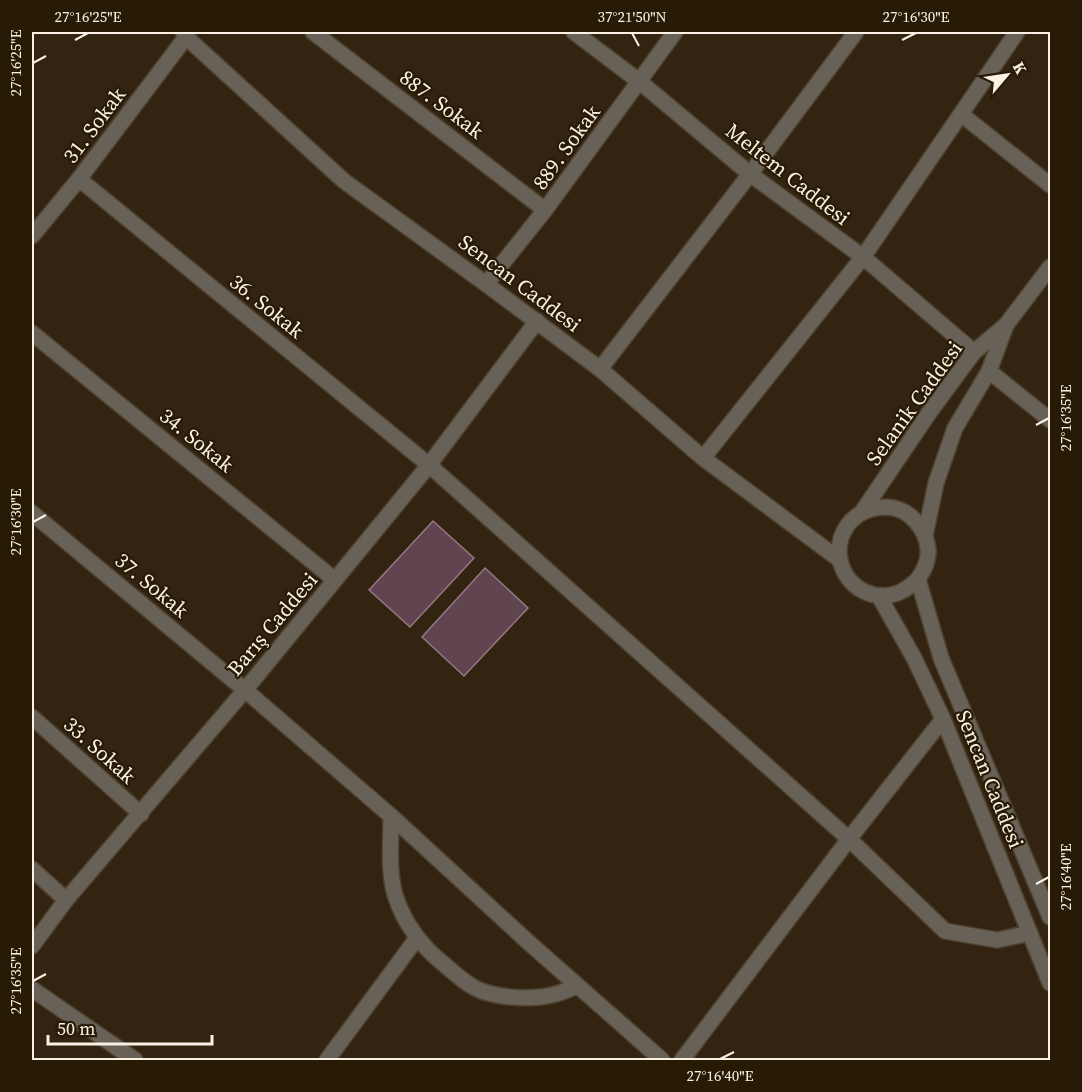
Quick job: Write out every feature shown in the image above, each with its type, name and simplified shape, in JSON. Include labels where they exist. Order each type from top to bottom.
[{"type":"street","name":"887. Sokak","points":[[313,32],[545,210]]},
{"type":"street","name":"Meltem Caddesi","points":[[574,32],[640,82],[750,174],[863,257],[974,352]]},
{"type":"street","name":"889. Sokak","points":[[486,284],[545,210],[675,32]]},
{"type":"street","points":[[600,369],[856,32]]},
{"type":"street","points":[[704,458],[863,257],[1017,32]]},
{"type":"street","name":"31. Sokak","points":[[32,236],[79,179],[184,34]]},
{"type":"street","name":"Sencan Caddesi","points":[[184,34],[344,181],[600,369],[704,458],[840,560]]},
{"type":"street","points":[[961,114],[1050,185]]},
{"type":"street","name":"36. Sokak","points":[[79,179],[429,465],[849,839],[945,931],[997,940],[1030,933]]},
{"type":"street","name":"Selanik Caddesi","points":[[862,512],[929,413],[974,352],[1006,325],[1050,267]]},
{"type":"street","name":"Barış Caddesi","points":[[32,946],[66,900],[245,690],[429,465],[537,321]]},
{"type":"street","points":[[925,536],[936,483],[955,428],[988,370],[1006,325]]},
{"type":"street","name":"34. Sokak","points":[[32,333],[335,580]]},
{"type":"street","points":[[988,370],[1050,420]]},
{"type":"street","points":[[876,507],[891,507],[917,522],[925,536],[928,551],[926,566],[907,590],[893,595],[879,596],[865,592],[853,584],[844,573],[839,546],[843,532],[851,520],[862,512],[876,507]]},
{"type":"street","name":"37. Sokak","points":[[32,513],[245,690],[391,816],[662,1060]]},
{"type":"street","points":[[918,579],[941,657],[1050,916]]},
{"type":"street","name":"Sencan Caddesi","points":[[879,596],[914,658],[943,719],[1050,983]]},
{"type":"street","name":"33. Sokak","points":[[32,717],[141,814]]},
{"type":"street","points":[[682,1060],[943,719]]},
{"type":"street","points":[[391,816],[391,877],[395,894],[401,911],[417,938],[437,959],[475,988],[493,994],[532,997],[551,995],[578,986]]},
{"type":"street","points":[[32,869],[66,900]]},
{"type":"street","points":[[327,1060],[417,938]]},
{"type":"street","points":[[32,989],[135,1060]]},
{"type":"building","points":[[433,521],[474,558],[410,627],[369,590]]},
{"type":"building","points":[[485,568],[528,608],[464,676],[422,637]]}]
